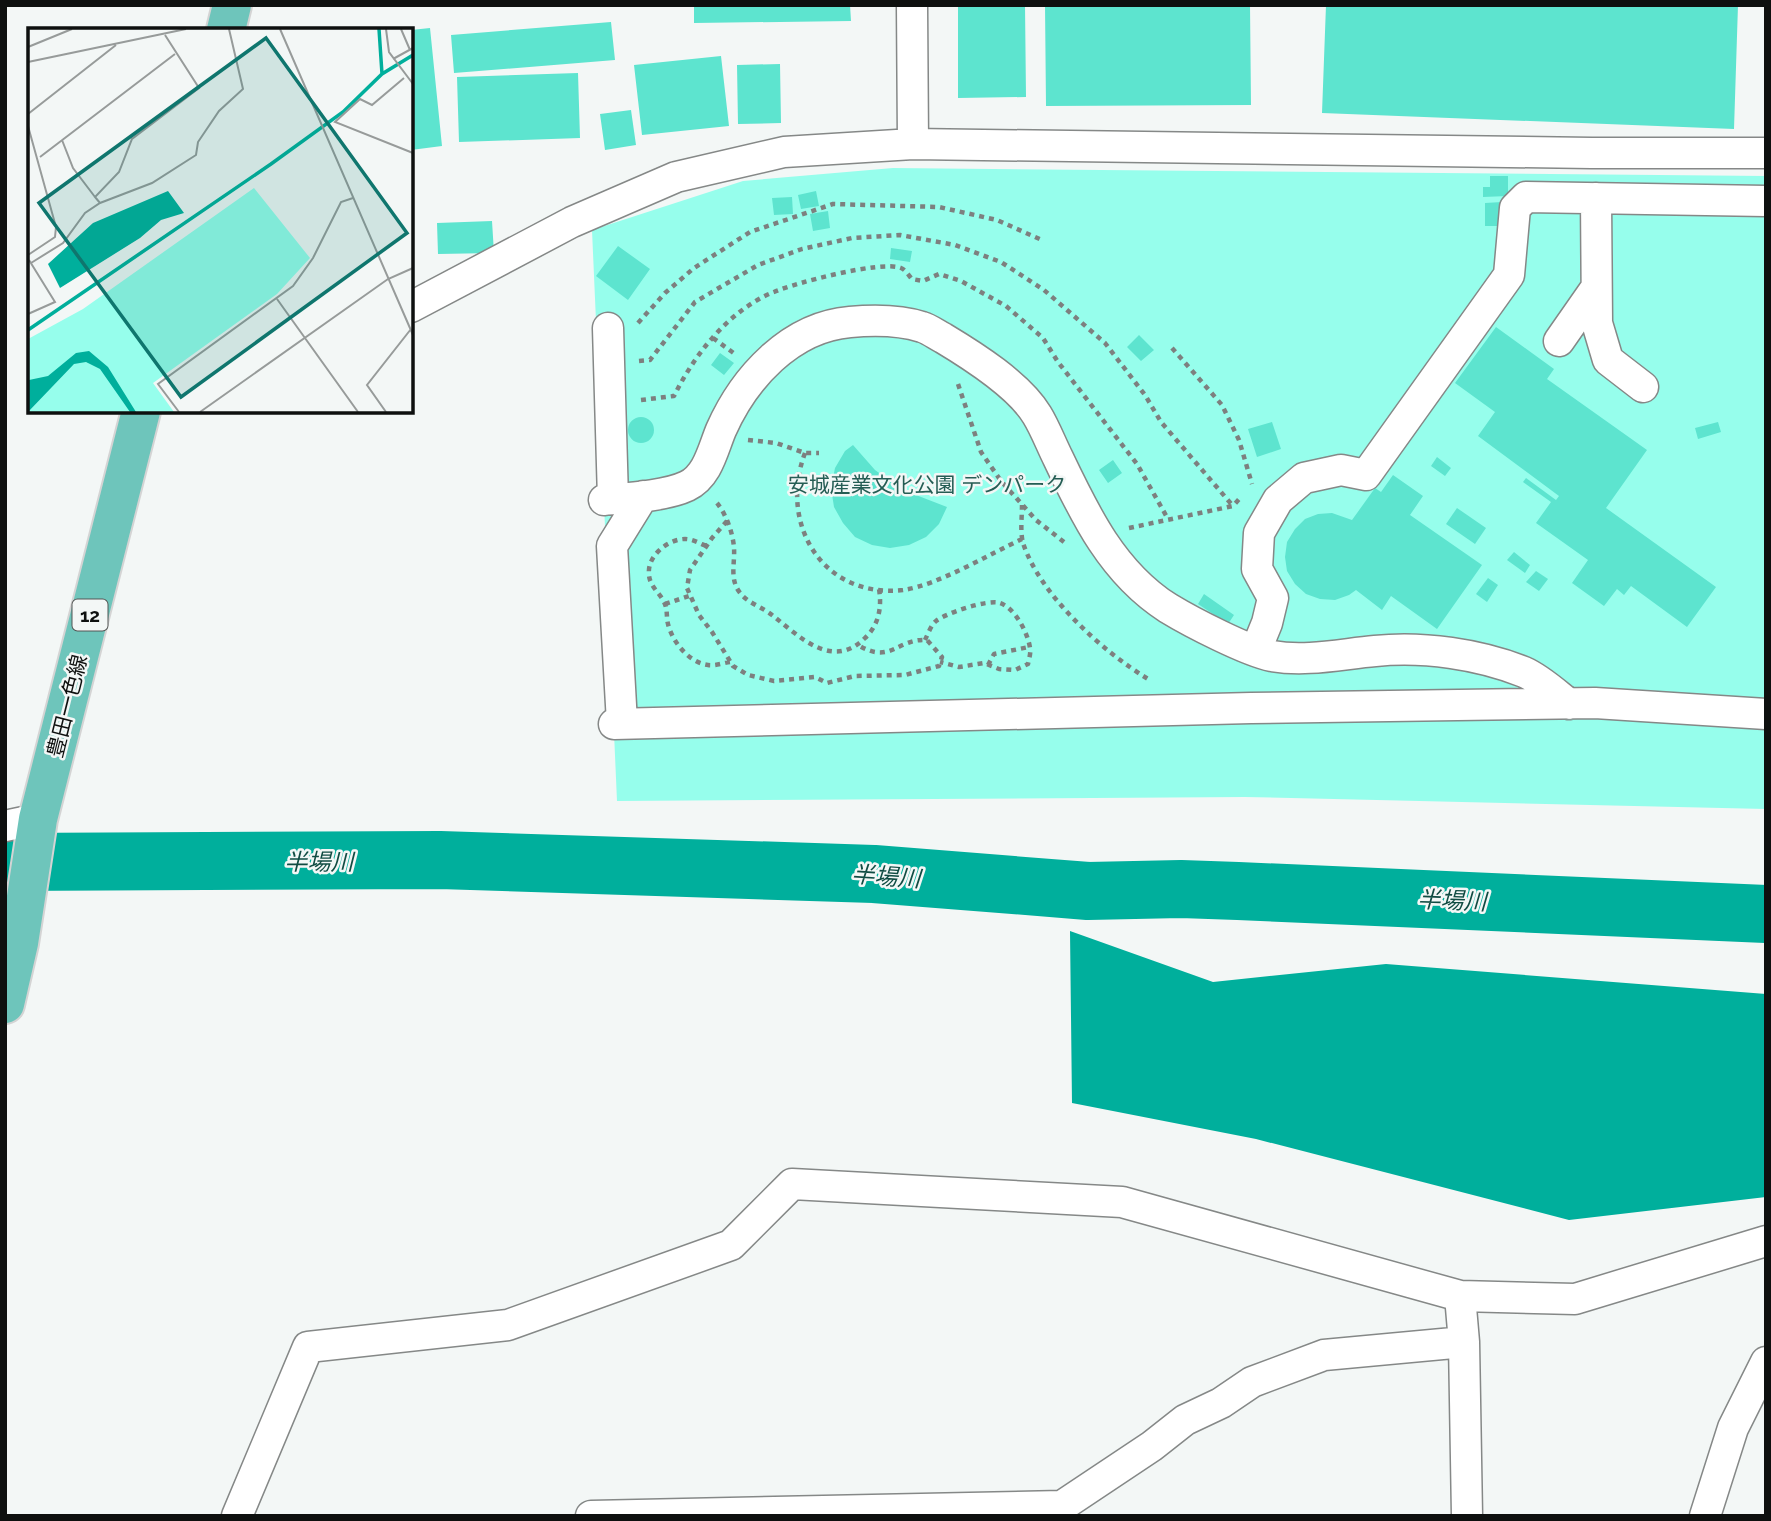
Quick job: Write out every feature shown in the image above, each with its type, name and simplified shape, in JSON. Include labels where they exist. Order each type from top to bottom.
[{"type":"main road","points":[[226,28],[232,5]]},
{"type":"main road","name":"豊田一色線","points":[[5,1004],[19,943],[22,823],[140,413]]},
{"type":"street","points":[[912,5],[913,144]]},
{"type":"street","points":[[413,306],[572,222],[676,177],[784,152],[913,144],[1766,153]]},
{"type":"street","points":[[1256,650],[1273,598],[1257,569],[1259,533],[1278,500],[1304,478],[1341,470],[1366,475],[1509,275],[1515,208],[1526,197],[1766,201]]},
{"type":"street","points":[[1596,198],[1597,323],[1608,360],[1643,387]]},
{"type":"street","points":[[1559,341],[1596,288]]},
{"type":"street","points":[[608,328],[609,499],[643,496],[688,485],[695,479],[706,468],[741,393],[765,362],[790,343],[821,329],[846,322],[882,321],[923,327],[1002,377],[1036,412],[1093,526],[1126,574],[1167,607],[1219,635],[1269,656],[1301,660],[1389,650],[1444,652],[1490,661],[1527,673],[1569,704]]},
{"type":"street","points":[[643,496],[612,546],[618,724],[1251,708],[1595,703],[1766,714]]},
{"type":"street","points":[[237,1516],[308,1347],[508,1325],[731,1245],[792,1184],[1122,1202],[1460,1296],[1575,1299],[1766,1241]]},
{"type":"street","points":[[1460,1296],[1464,1342],[1468,1516]]},
{"type":"street","points":[[591,1516],[1062,1506],[1152,1446],[1185,1420],[1221,1403],[1252,1382],[1324,1355],[1464,1342]]},
{"type":"street","points":[[1704,1516],[1733,1428],[1766,1362]]},
{"type":"path","points":[[608,328],[634,328],[646,313],[694,268],[750,232],[833,204],[939,207],[997,220],[1044,241]]},
{"type":"path","points":[[947,340],[956,379],[981,452],[1001,481],[1036,520],[1071,546]]},
{"type":"path","points":[[1172,348],[1222,405],[1238,440],[1252,486]]},
{"type":"path","points":[[718,439],[776,443],[805,453],[819,453]]},
{"type":"path","points":[[805,453],[798,471],[798,483],[799,507],[806,541],[823,565],[848,583],[903,590],[939,579],[1022,539]]},
{"type":"path","points":[[695,479],[722,508],[734,546],[734,580],[738,590],[747,600],[773,616],[803,641],[822,650],[840,652],[858,645],[872,632],[878,617],[881,603],[879,589]]},
{"type":"path","points":[[1093,526],[1128,528],[1233,506],[1242,496]]},
{"type":"path","points":[[1023,504],[1022,539],[1033,568],[1062,605],[1125,665],[1149,679]]},
{"type":"path","points":[[727,521],[690,570],[687,588],[699,615],[730,662],[748,674],[774,681],[815,677],[827,683],[855,676],[905,676],[929,671],[939,666],[942,656],[937,648],[925,640],[917,639],[884,653],[870,652],[858,645]]},
{"type":"path","points":[[706,546],[687,539],[671,541],[659,551],[650,565],[648,575],[665,604],[667,623],[677,643],[688,656],[710,666],[730,662]]},
{"type":"path","points":[[665,604],[689,596]]},
{"type":"path","points":[[925,640],[935,621],[985,602],[1000,603],[1012,611],[1030,647],[1028,664],[1015,670],[999,669],[984,663],[959,667],[940,662]]},
{"type":"path","points":[[988,665],[994,654],[1030,647]]},
{"type":"green space","name":"安城産業文化公園 デンパーク","points":[[893,168],[1766,176],[1766,809],[1245,797],[617,801],[592,230],[743,181]]},
{"type":"shaded area","points":[[1070,931],[1213,982],[1386,964],[1766,994],[1766,1197],[1569,1220],[1256,1139],[1072,1103]]},
{"type":"building","points":[[694,5],[850,5],[851,21],[694,23]]},
{"type":"building","points":[[958,5],[1025,5],[1026,97],[958,98]]},
{"type":"building","points":[[1045,5],[1250,5],[1251,105],[1046,106]]},
{"type":"building","points":[[1326,5],[1738,5],[1734,129],[1322,113]]},
{"type":"building","points":[[611,22],[615,60],[454,73],[451,35]]},
{"type":"building","points":[[430,28],[442,146],[413,150],[413,30]]},
{"type":"building","points":[[721,56],[729,126],[642,135],[634,65]]},
{"type":"building","points":[[780,64],[781,123],[738,124],[737,65]]},
{"type":"building","points":[[578,73],[580,138],[459,142],[457,77]]},
{"type":"building","points":[[631,110],[636,145],[605,150],[600,114]]},
{"type":"building","points":[[1490,176],[1508,176],[1508,196],[1483,197],[1483,187],[1490,187]]},
{"type":"building","points":[[816,191],[819,206],[801,209],[798,195]]},
{"type":"building","points":[[792,197],[793,214],[774,215],[772,198]]},
{"type":"building","points":[[1502,202],[1502,226],[1485,226],[1485,203]]},
{"type":"building","points":[[828,211],[830,228],[813,231],[810,214]]},
{"type":"building","points":[[492,221],[494,253],[438,254],[437,223]]},
{"type":"building","points":[[618,246],[650,269],[628,300],[596,276]]},
{"type":"building","points":[[891,248],[912,251],[910,262],[890,259]]},
{"type":"building","points":[[1496,327],[1554,369],[1547,379],[1647,450],[1606,508],[1716,587],[1687,627],[1631,586],[1624,595],[1617,589],[1604,606],[1572,583],[1588,560],[1536,523],[1551,502],[1523,482],[1526,478],[1556,500],[1559,496],[1478,436],[1495,412],[1455,383]]},
{"type":"building","points":[[1139,335],[1154,350],[1141,361],[1127,347]]},
{"type":"building","points":[[720,353],[734,363],[724,375],[711,365]]},
{"type":"building","points":[[641,417],[650,421],[654,430],[650,439],[641,443],[632,439],[628,430],[632,421]]},
{"type":"building","points":[[1272,422],[1281,449],[1257,457],[1248,429]]},
{"type":"building","points":[[1718,422],[1721,432],[1698,439],[1695,428]]},
{"type":"building","points":[[853,445],[875,470],[903,490],[947,507],[939,524],[926,537],[909,545],[890,548],[872,545],[855,537],[843,523],[834,507],[831,488],[835,468],[845,451]]},
{"type":"building","points":[[1437,457],[1451,468],[1445,476],[1431,466]]},
{"type":"building","points":[[1113,460],[1122,473],[1108,483],[1099,470]]},
{"type":"building","points":[[1393,475],[1423,496],[1410,515],[1482,565],[1437,629],[1391,596],[1382,610],[1356,590],[1335,600],[1306,594],[1295,584],[1287,571],[1287,542],[1305,519],[1332,513],[1352,520],[1375,488],[1381,492]]},
{"type":"building","points":[[1457,508],[1486,528],[1475,544],[1446,524]]},
{"type":"building","points":[[1514,552],[1530,565],[1525,573],[1507,560]]},
{"type":"building","points":[[1536,571],[1548,579],[1539,591],[1526,582]]},
{"type":"building","points":[[1488,578],[1498,585],[1487,602],[1476,594]]},
{"type":"building","points":[[1204,594],[1234,615],[1228,624],[1198,604]]},
{"type":"waterway","name":"半場川","points":[[5,862],[440,860],[874,874],[1088,891],[1181,889],[1766,914]]}]
